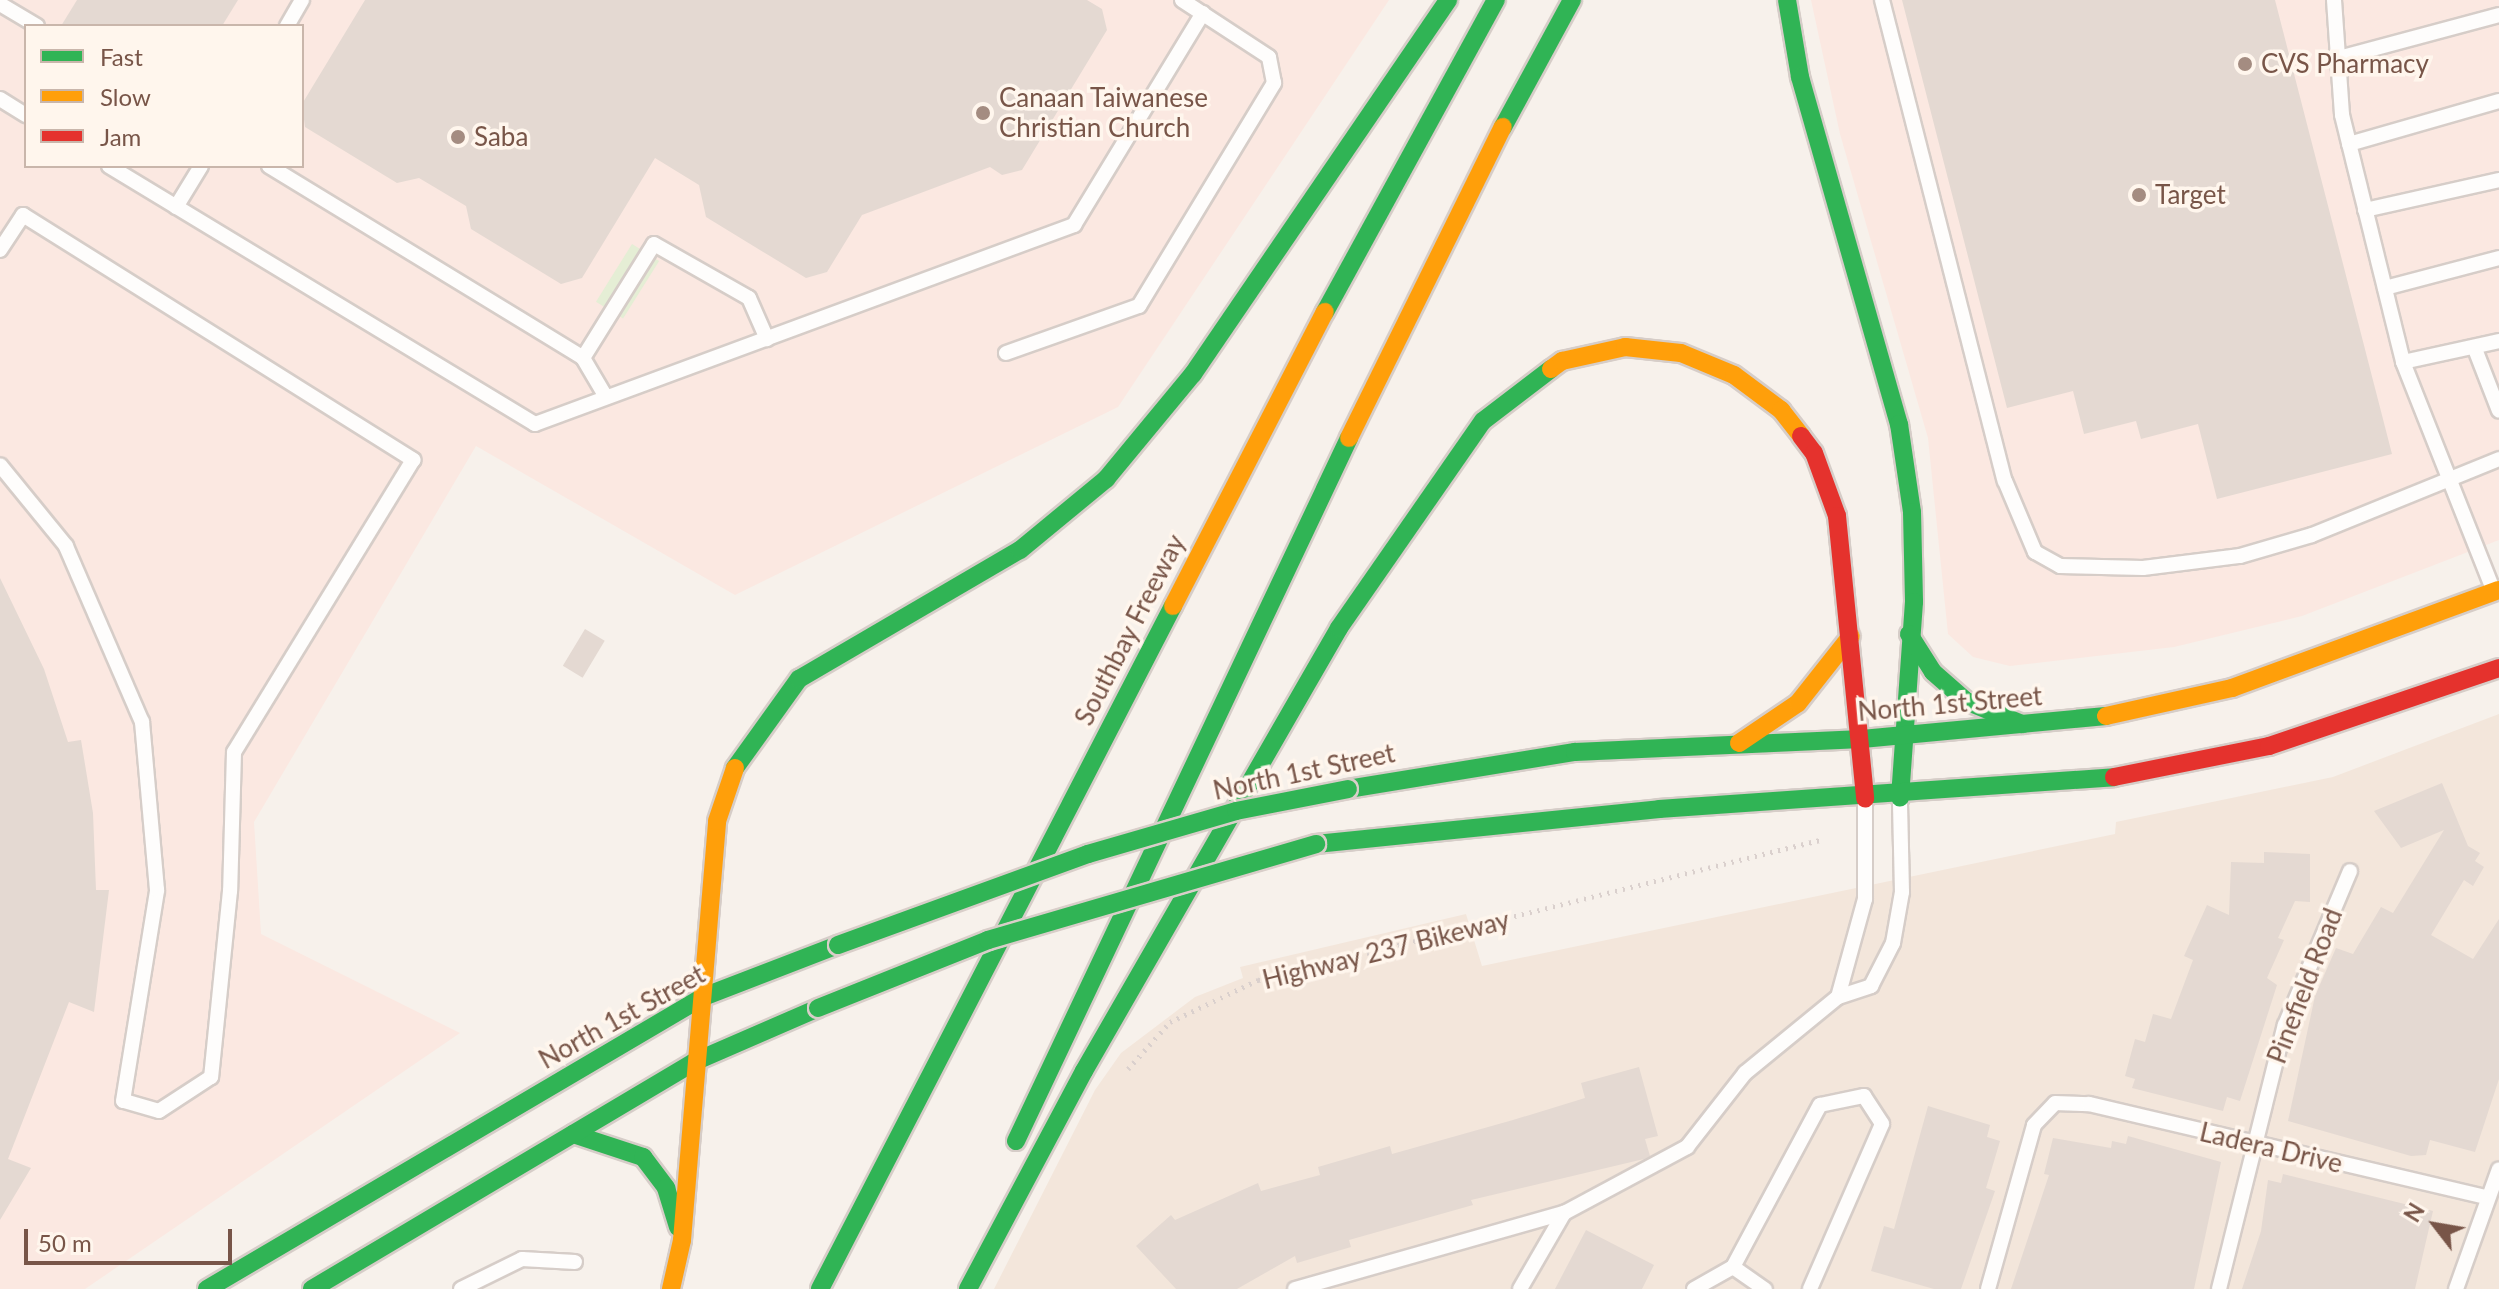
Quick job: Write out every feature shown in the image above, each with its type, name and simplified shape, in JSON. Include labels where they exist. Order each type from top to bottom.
[{"type":"main road","points":[[671,1289],[682,1240],[694,1062],[703,997],[717,821],[737,761],[765,718],[799,679],[1020,550],[1106,479],[1193,374],[1448,0]]},
{"type":"main road","name":"Southbay Freeway","points":[[820,1289],[1389,188],[1496,0]]},
{"type":"main road","points":[[1006,1162],[1436,253],[1572,0]]},
{"type":"main road","points":[[1787,0],[1800,77],[1899,424],[1912,512],[1909,634],[1899,736],[1900,797]]},
{"type":"main road","points":[[968,1289],[1084,1071],[1339,628],[1455,455],[1510,395],[1562,361],[1625,347],[1681,353],[1734,375],[1781,410],[1829,483],[1851,636],[1865,799]]},
{"type":"main road","name":"North 1st Street","points":[[207,1289],[703,997],[1088,854],[1236,811],[1508,759],[1739,743],[1862,739],[2108,716],[2232,688],[2496,591]]},
{"type":"main road","points":[[1909,634],[1933,672],[1966,701],[2022,724]]},
{"type":"main road","points":[[1739,743],[1798,703],[1851,636]]},
{"type":"main road","points":[[312,1289],[694,1062],[818,1008],[1018,930],[1316,844],[1659,809],[2013,791],[2194,765],[2359,720],[2499,668]]},
{"type":"main road","points":[[573,1134],[643,1157],[666,1188],[682,1240]]},
{"type":"main road","points":[[946,1289],[961,1257]]},
{"type":"lane","points":[[288,24],[302,0]]},
{"type":"lane","points":[[1006,353],[1139,306],[1274,83],[1269,57],[1182,0]]},
{"type":"lane","points":[[1882,0],[2005,481],[2035,552],[2060,566],[2130,568],[2240,556],[2450,482],[2499,459]]},
{"type":"lane","points":[[2334,0],[2335,59],[2349,144],[2403,362],[2496,591]]},
{"type":"lane","points":[[0,4],[34,24]]},
{"type":"lane","points":[[112,168],[535,424],[1074,225],[1203,13]]},
{"type":"lane","points":[[2335,59],[2499,15]]},
{"type":"lane","points":[[0,99],[24,114]]},
{"type":"lane","points":[[2349,144],[2499,101]]},
{"type":"lane","points":[[176,207],[200,168]]},
{"type":"lane","points":[[272,168],[583,358],[606,397]]},
{"type":"lane","points":[[2365,210],[2499,180]]},
{"type":"lane","points":[[0,250],[23,215],[413,460],[234,752],[230,891],[211,1077],[159,1111],[123,1101],[157,890],[142,722],[66,546],[0,465]]},
{"type":"lane","points":[[583,358],[654,244],[749,298],[767,339]]},
{"type":"lane","points":[[2385,288],[2499,258]]},
{"type":"lane","points":[[2403,362],[2475,349],[2499,341]]},
{"type":"lane","points":[[2475,349],[2499,411]]},
{"type":"lane","points":[[1295,1289],[1564,1213],[1687,1147],[1745,1073],[1838,997],[1871,986],[1893,943],[1902,892],[1900,797]]},
{"type":"lane","points":[[1838,997],[1865,899],[1865,799]]},
{"type":"lane","name":"Pinefield Road","points":[[2219,1289],[2252,1144],[2285,1025],[2350,871]]},
{"type":"lane","points":[[1694,1289],[1733,1267],[1820,1105],[1864,1096],[1882,1124],[1810,1289]]},
{"type":"lane","name":"Ladera Drive","points":[[1988,1289],[2034,1125],[2055,1103],[2089,1104],[2486,1197]]},
{"type":"lane","points":[[2456,1289],[2486,1197],[2499,1169]]},
{"type":"lane","points":[[1520,1289],[1564,1213]]},
{"type":"lane","points":[[461,1289],[522,1259],[575,1262]]},
{"type":"lane","points":[[1733,1267],[1765,1289]]},
{"type":"path","name":"Highway 237 Bikeway","points":[[1122,1076],[1170,1022],[1258,980],[1820,840]]},
{"type":"shaded area","points":[[0,0],[1389,0],[1118,407],[735,595],[476,446],[254,822],[261,934],[460,1033],[85,1289],[0,1289]]},
{"type":"shaded area","points":[[1811,0],[2499,0],[2499,540],[2302,616],[2174,647],[2010,666],[1973,657],[1948,634],[1928,438],[1840,134]]},
{"type":"shaded area","points":[[2499,714],[2499,1289],[994,1289],[1095,1090],[1121,1053],[1195,997],[1243,978],[1240,967],[1466,914],[1482,966],[2115,834],[2116,822],[2333,777]]},
{"type":"green space","points":[[632,244],[659,261],[623,319],[596,302]]},
{"type":"building","points":[[77,0],[238,0],[223,24],[62,24]]},
{"type":"building","points":[[365,0],[1087,0],[1102,9],[1107,30],[1022,170],[1002,175],[990,167],[862,215],[827,272],[806,278],[706,217],[699,185],[655,158],[582,278],[561,284],[471,229],[466,206],[419,178],[397,183],[305,127],[304,101]]},
{"type":"building","name":"Target","points":[[1902,0],[2275,0],[2392,454],[2217,499],[2198,424],[2141,439],[2136,421],[2084,434],[2073,391],[2007,408]]},
{"type":"building","points":[[0,578],[44,669],[68,742],[81,740],[93,813],[96,890],[109,890],[94,1012],[69,1002],[8,1159],[31,1168],[0,1220]]},
{"type":"building","points":[[585,629],[605,641],[583,678],[563,666]]},
{"type":"building","points":[[2442,783],[2468,846],[2480,853],[2475,861],[2484,867],[2473,886],[2464,880],[2431,935],[2473,959],[2499,919],[2499,1079],[2475,1152],[2430,1140],[2426,1155],[2411,1156],[2288,1121],[2315,996],[2336,948],[2353,954],[2381,907],[2393,913],[2444,830],[2401,848],[2374,811]]},
{"type":"building","points":[[2264,852],[2310,854],[2310,902],[2295,901],[2278,938],[2284,940],[2267,978],[2277,985],[2240,1101],[2227,1097],[2223,1111],[2132,1088],[2135,1079],[2125,1076],[2135,1039],[2145,1042],[2153,1014],[2171,1019],[2193,960],[2184,956],[2207,905],[2229,915],[2231,862],[2264,863]]},
{"type":"building","points":[[1639,1067],[1658,1136],[1645,1139],[1650,1156],[1644,1159],[1471,1200],[1473,1205],[1349,1240],[1351,1247],[1297,1263],[1295,1256],[1237,1289],[1176,1289],[1136,1246],[1171,1215],[1175,1220],[1258,1183],[1261,1191],[1320,1175],[1318,1167],[1390,1146],[1392,1154],[1513,1120],[1585,1098],[1581,1083]]},
{"type":"building","points":[[1928,1106],[1990,1125],[1987,1137],[2000,1141],[1986,1188],[1995,1191],[1961,1289],[1934,1289],[1871,1271],[1884,1226],[1894,1229]]},
{"type":"building","points":[[2128,1136],[2221,1162],[2194,1289],[2011,1289],[2049,1175],[2044,1174],[2053,1138],[2111,1148],[2112,1141],[2126,1144]]},
{"type":"building","points":[[2283,1174],[2433,1211],[2415,1289],[2242,1289],[2261,1231],[2268,1180],[2281,1183]]},
{"type":"building","points":[[1586,1230],[1654,1265],[1642,1289],[1555,1289]]},
{"type":"traffic: fast","points":[[735,768],[799,679],[1020,550],[1106,479],[1193,374],[1448,0]]},
{"type":"traffic: fast","points":[[1325,312],[1496,0]]},
{"type":"traffic: fast","points":[[1503,127],[1572,0]]},
{"type":"traffic: fast","points":[[1787,0],[1800,77],[1899,424],[1912,512],[1914,602],[1900,797]]},
{"type":"traffic: fast","points":[[968,1289],[1084,1071],[1339,628],[1483,421],[1551,369]]},
{"type":"traffic: fast","points":[[1016,1141],[1349,438]]},
{"type":"traffic: fast","points":[[820,1289],[1173,606]]},
{"type":"traffic: fast","points":[[1909,634],[1933,672],[1966,701],[2022,724]]},
{"type":"traffic: fast","points":[[1348,789],[1575,752],[1862,739],[2106,716]]},
{"type":"traffic: fast","points":[[1316,844],[1659,809],[2114,777]]},
{"type":"traffic: fast","points":[[838,945],[1088,854],[1236,811],[1348,789]]},
{"type":"traffic: fast","points":[[818,1008],[988,940],[1316,844]]},
{"type":"traffic: fast","points":[[703,997],[838,945]]},
{"type":"traffic: fast","points":[[207,1289],[703,997]]},
{"type":"traffic: fast","points":[[694,1062],[818,1008]]},
{"type":"traffic: fast","points":[[312,1289],[694,1062]]},
{"type":"traffic: fast","points":[[573,1134],[643,1157],[666,1188],[678,1227]]},
{"type":"traffic: slow","points":[[1349,438],[1503,127]]},
{"type":"traffic: slow","points":[[1173,606],[1325,312]]},
{"type":"traffic: slow","points":[[1551,369],[1562,361],[1625,347],[1681,353],[1734,375],[1781,410],[1801,436]]},
{"type":"traffic: slow","points":[[2106,716],[2232,688],[2499,590]]},
{"type":"traffic: slow","points":[[1739,743],[1798,703],[1851,636]]},
{"type":"traffic: slow","points":[[671,1289],[682,1240],[717,821],[735,768]]},
{"type":"traffic: jam","points":[[1801,436],[1814,453],[1837,516],[1865,799]]},
{"type":"traffic: jam","points":[[2114,777],[2269,746],[2499,668]]},
{"type":"place","name":"CVS Pharmacy","points":[[2245,64]]},
{"type":"place","name":"Canaan Taiwanese Christian Church","points":[[983,113]]},
{"type":"place","name":"Saba","points":[[458,137]]},
{"type":"place","name":"Target","points":[[2139,195]]}]
